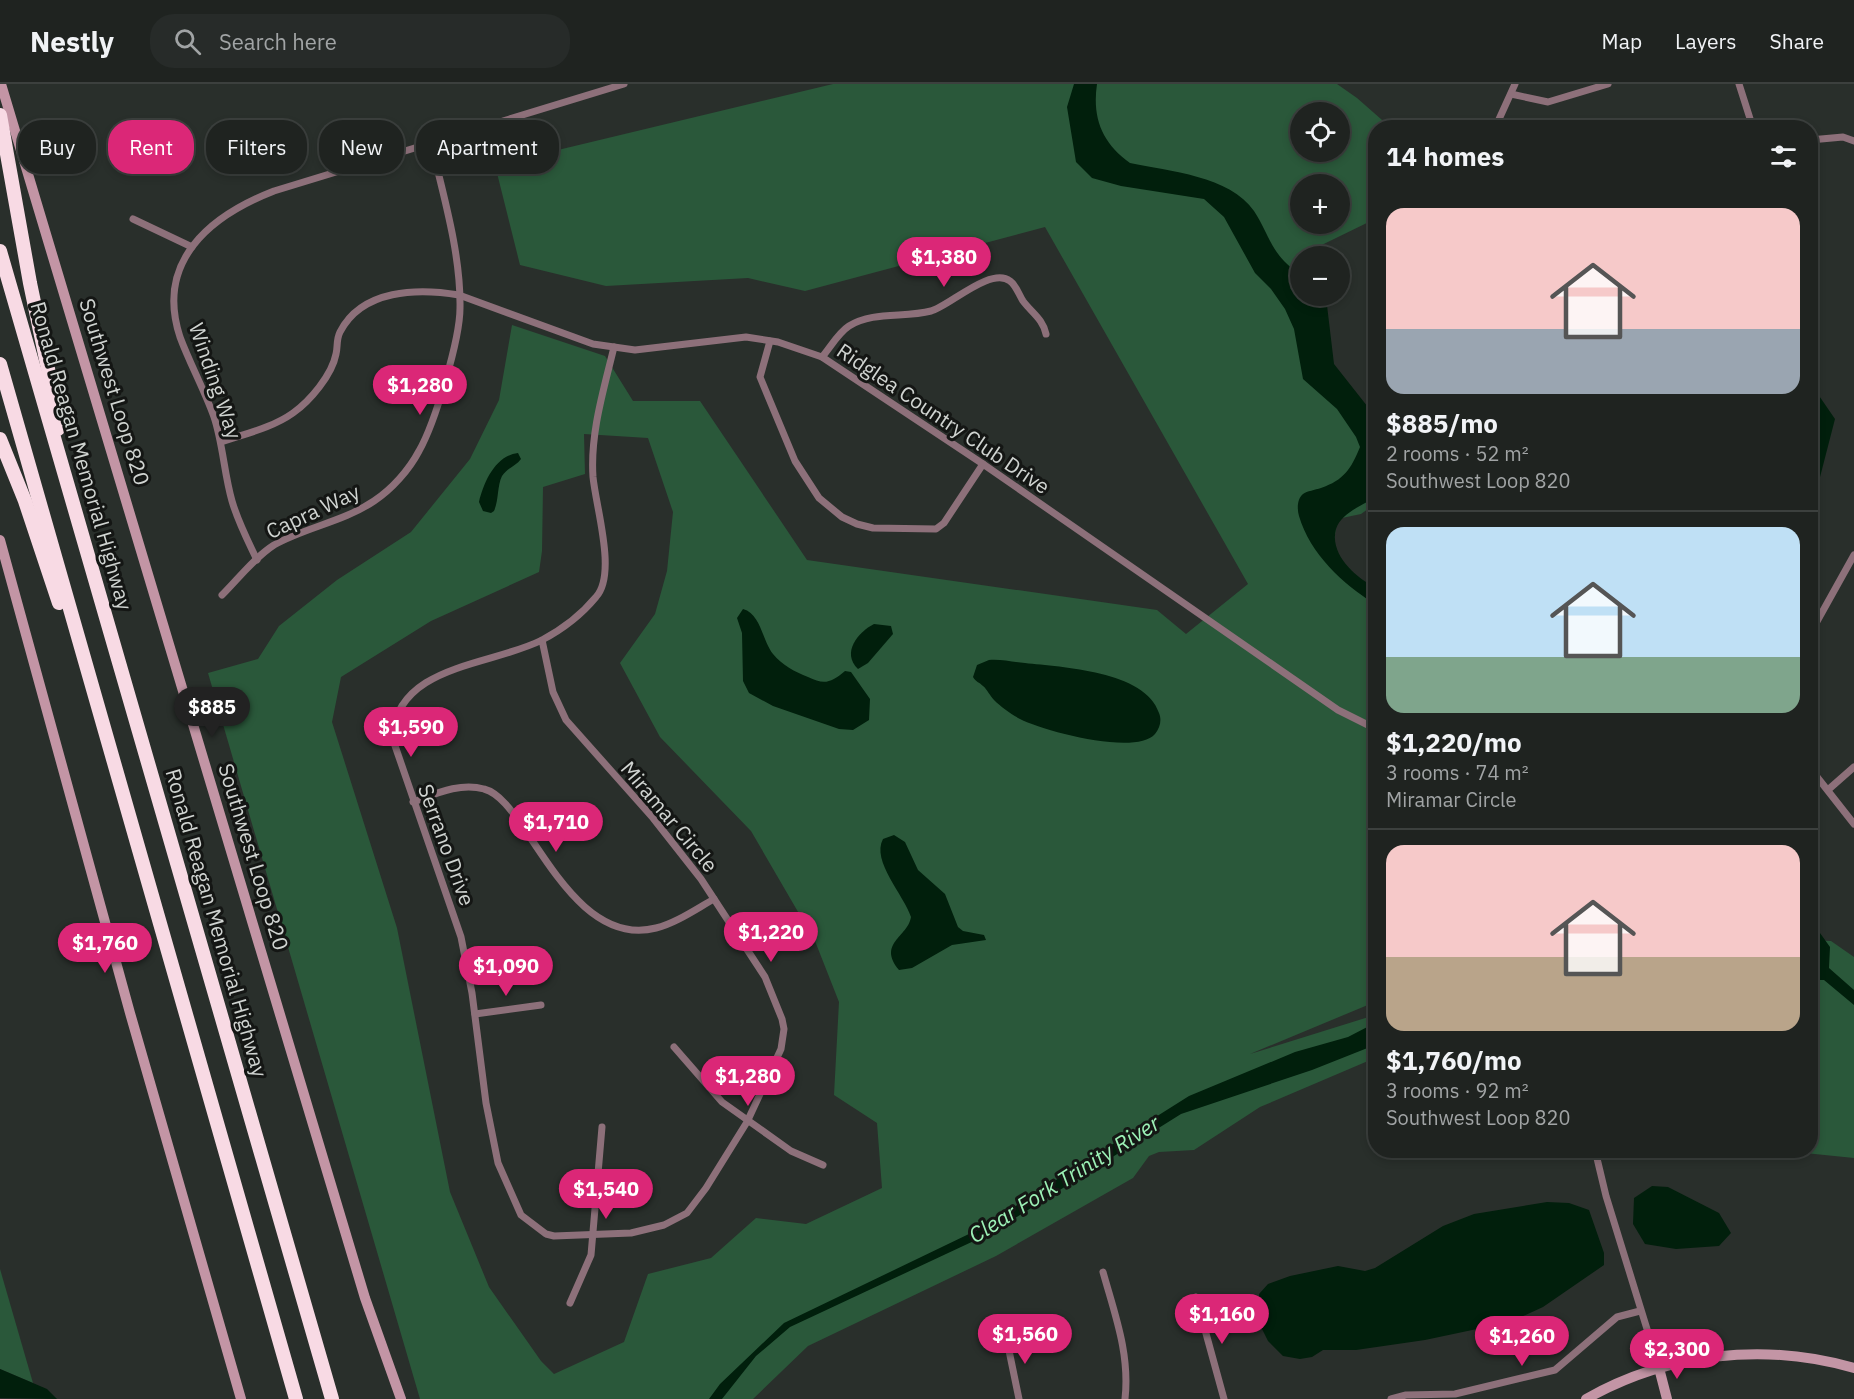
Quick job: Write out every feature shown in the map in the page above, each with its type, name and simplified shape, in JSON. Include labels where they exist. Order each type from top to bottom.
[{"type":"highway","points":[[0,114],[30,283],[56,407],[59,455]]},
{"type":"highway","name":"Ronald Reagan Memorial Highway","points":[[0,251],[332,1399]]},
{"type":"highway","points":[[0,364],[296,1399]]},
{"type":"highway","points":[[0,439],[25,501],[58,599],[93,722],[106,735]]},
{"type":"street","name":"Southwest Loop 820","points":[[1,84],[365,1298],[401,1399]]},
{"type":"street","name":"Winding Way","points":[[506,120],[624,84]]},
{"type":"street","points":[[1499,120],[1515,84]]},
{"type":"street","points":[[1510,94],[1548,102],[1608,84]]},
{"type":"street","points":[[1739,84],[1750,120]]},
{"type":"street","points":[[1818,139],[1843,137],[1854,141]]},
{"type":"street","name":"Winding Way","points":[[256,560],[234,509],[221,442],[213,415],[180,334],[174,308],[176,276],[192,248],[215,223],[250,200],[316,177],[416,147]]},
{"type":"street","name":"Capra Way","points":[[222,595],[256,560],[280,542],[347,516],[374,502],[391,488],[418,453],[426,437],[454,349],[460,308],[448,215],[438,174]]},
{"type":"street","points":[[133,219],[192,248]]},
{"type":"street","points":[[822,357],[848,326],[879,317],[933,311],[952,298],[988,281],[1004,279],[1011,282],[1024,303],[1044,323],[1046,334]]},
{"type":"street","name":"Ridglea Country Club Drive","points":[[221,442],[275,423],[294,413],[321,384],[336,354],[339,333],[361,308],[380,299],[404,292],[435,291],[459,295],[593,344],[635,350],[727,338],[770,341],[822,357],[1338,710],[1368,725]]},
{"type":"street","points":[[770,341],[760,377],[771,410],[805,479],[819,498],[842,517],[873,528],[936,529],[944,523],[983,465]]},
{"type":"street","name":"Serrano Drive","points":[[593,1235],[554,1236],[546,1234],[521,1215],[511,1197],[493,1141],[475,1014],[461,937],[392,737],[393,726],[404,701],[413,692],[437,676],[542,640],[567,624],[595,599],[605,578],[593,477],[593,454],[596,424],[614,347]]},
{"type":"street","points":[[0,540],[130,1013],[241,1399]]},
{"type":"street","points":[[1818,620],[1854,555]]},
{"type":"street","name":"Miramar Circle","points":[[542,640],[553,692],[566,720],[688,861],[765,977],[782,1019],[781,1049],[747,1122],[706,1188],[687,1213],[664,1225],[631,1233],[593,1235]]},
{"type":"street","points":[[1829,789],[1854,766]]},
{"type":"street","points":[[1818,777],[1854,824]]},
{"type":"street","points":[[413,802],[443,790],[460,787],[485,789],[497,796],[518,819],[575,896],[601,920],[617,927],[631,931],[659,928],[714,899]]},
{"type":"street","points":[[475,1014],[541,1005]]},
{"type":"street","points":[[674,1047],[722,1102],[747,1122],[791,1151],[824,1166]]},
{"type":"street","points":[[570,1303],[591,1255],[602,1127]]},
{"type":"street","points":[[1597,1158],[1606,1196],[1667,1399]]},
{"type":"street","points":[[1103,1272],[1126,1352],[1128,1373],[1125,1399]]},
{"type":"street","points":[[1196,1297],[1224,1399]]},
{"type":"street","points":[[1391,1399],[1455,1394],[1555,1370],[1617,1317],[1640,1311]]},
{"type":"street","points":[[1006,1336],[1019,1399]]},
{"type":"street","points":[[1586,1399],[1606,1394],[1659,1368],[1722,1354],[1760,1353],[1822,1360],[1854,1368]]},
{"type":"shaded area","points":[[833,84],[1337,84],[1382,120],[1368,120],[1368,222],[1350,231],[1350,174],[1290,174],[1290,234],[1344,234],[1320,246],[1290,246],[1290,306],[1304,306],[1328,362],[1368,428],[1368,509],[1361,514],[1337,519],[1331,567],[1368,600],[1368,1005],[1250,1054],[1368,1017],[1368,1061],[1260,1107],[1194,1150],[1159,1152],[1149,1156],[1133,1178],[996,1256],[808,1346],[753,1399],[420,1399],[208,673],[258,659],[279,626],[337,580],[411,532],[470,459],[499,400],[512,325],[605,356],[633,401],[700,401],[807,560],[1157,610],[1186,634],[1248,584],[1045,227],[805,291],[748,278],[606,286],[520,265],[497,174],[559,174],[559,150]],"holes":[[[584,434],[648,438],[673,512],[667,571],[655,614],[620,663],[660,737],[751,831],[815,941],[839,1002],[834,1095],[877,1123],[882,1188],[806,1224],[756,1218],[711,1258],[648,1274],[624,1342],[554,1374],[541,1361],[489,1287],[450,1192],[397,928],[332,722],[341,677],[431,621],[539,572],[542,551],[543,487],[585,474]]]},
{"type":"shaded area","points":[[1818,940],[1831,941],[1854,957],[1854,1158],[1818,1154]]},
{"type":"shaded area","points":[[0,1269],[33,1383],[0,1369]]},
{"type":"water","points":[[1074,84],[1097,84],[1096,108],[1101,129],[1120,155],[1130,163],[1180,172],[1215,183],[1243,199],[1260,220],[1272,245],[1290,267],[1290,306],[1327,306],[1334,364],[1368,407],[1368,502],[1345,516],[1338,524],[1335,538],[1340,556],[1352,571],[1368,583],[1368,599],[1351,587],[1319,555],[1304,530],[1298,510],[1303,494],[1329,485],[1346,473],[1360,447],[1337,409],[1303,379],[1294,329],[1285,309],[1271,289],[1255,273],[1224,217],[1204,199],[1121,186],[1092,178],[1076,162],[1067,107]]},
{"type":"water","points":[[1818,394],[1835,419],[1818,485]]},
{"type":"water","points":[[518,453],[521,459],[502,476],[494,511],[491,513],[483,511],[479,502],[492,471],[503,459]]},
{"type":"water","points":[[743,609],[754,616],[769,648],[780,662],[814,680],[823,682],[836,678],[845,671],[851,672],[870,699],[869,720],[853,730],[839,729],[773,706],[749,693],[743,681],[742,633],[737,618]]},
{"type":"water","points":[[874,624],[891,626],[893,634],[868,663],[858,669],[853,663],[851,650],[862,632]]},
{"type":"water","points":[[989,660],[1080,670],[1120,680],[1138,688],[1151,699],[1160,716],[1159,727],[1155,734],[1145,740],[1129,743],[1068,735],[1032,724],[1003,708],[975,680],[973,677],[977,665]]},
{"type":"water","points":[[894,835],[905,842],[918,870],[945,894],[958,927],[963,931],[984,935],[986,940],[952,945],[912,968],[899,970],[893,961],[892,947],[909,924],[911,917],[885,868],[880,848],[883,839]]},
{"type":"water","points":[[1818,930],[1830,947],[1829,968],[1854,990],[1854,1005],[1824,980],[1818,980]]},
{"type":"water","name":"Clear Fork Trinity River","points":[[1368,1027],[1368,1048],[1312,1070],[1181,1114],[993,1232],[790,1327],[756,1356],[722,1399],[709,1399],[720,1384],[784,1323],[998,1220],[1021,1202],[1189,1096],[1295,1052],[1348,1037]]},
{"type":"water","points":[[1652,1186],[1668,1187],[1719,1213],[1731,1233],[1719,1246],[1676,1249],[1645,1244],[1633,1224],[1634,1198]]},
{"type":"water","points":[[1547,1202],[1569,1203],[1589,1210],[1604,1253],[1604,1265],[1543,1307],[1510,1322],[1425,1340],[1356,1350],[1323,1350],[1312,1357],[1300,1359],[1283,1356],[1268,1341],[1260,1325],[1259,1294],[1268,1284],[1290,1276],[1338,1266],[1365,1271],[1375,1268],[1443,1226],[1474,1214]]},
{"type":"water","points":[[0,1369],[47,1389],[57,1399],[0,1398]]}]
